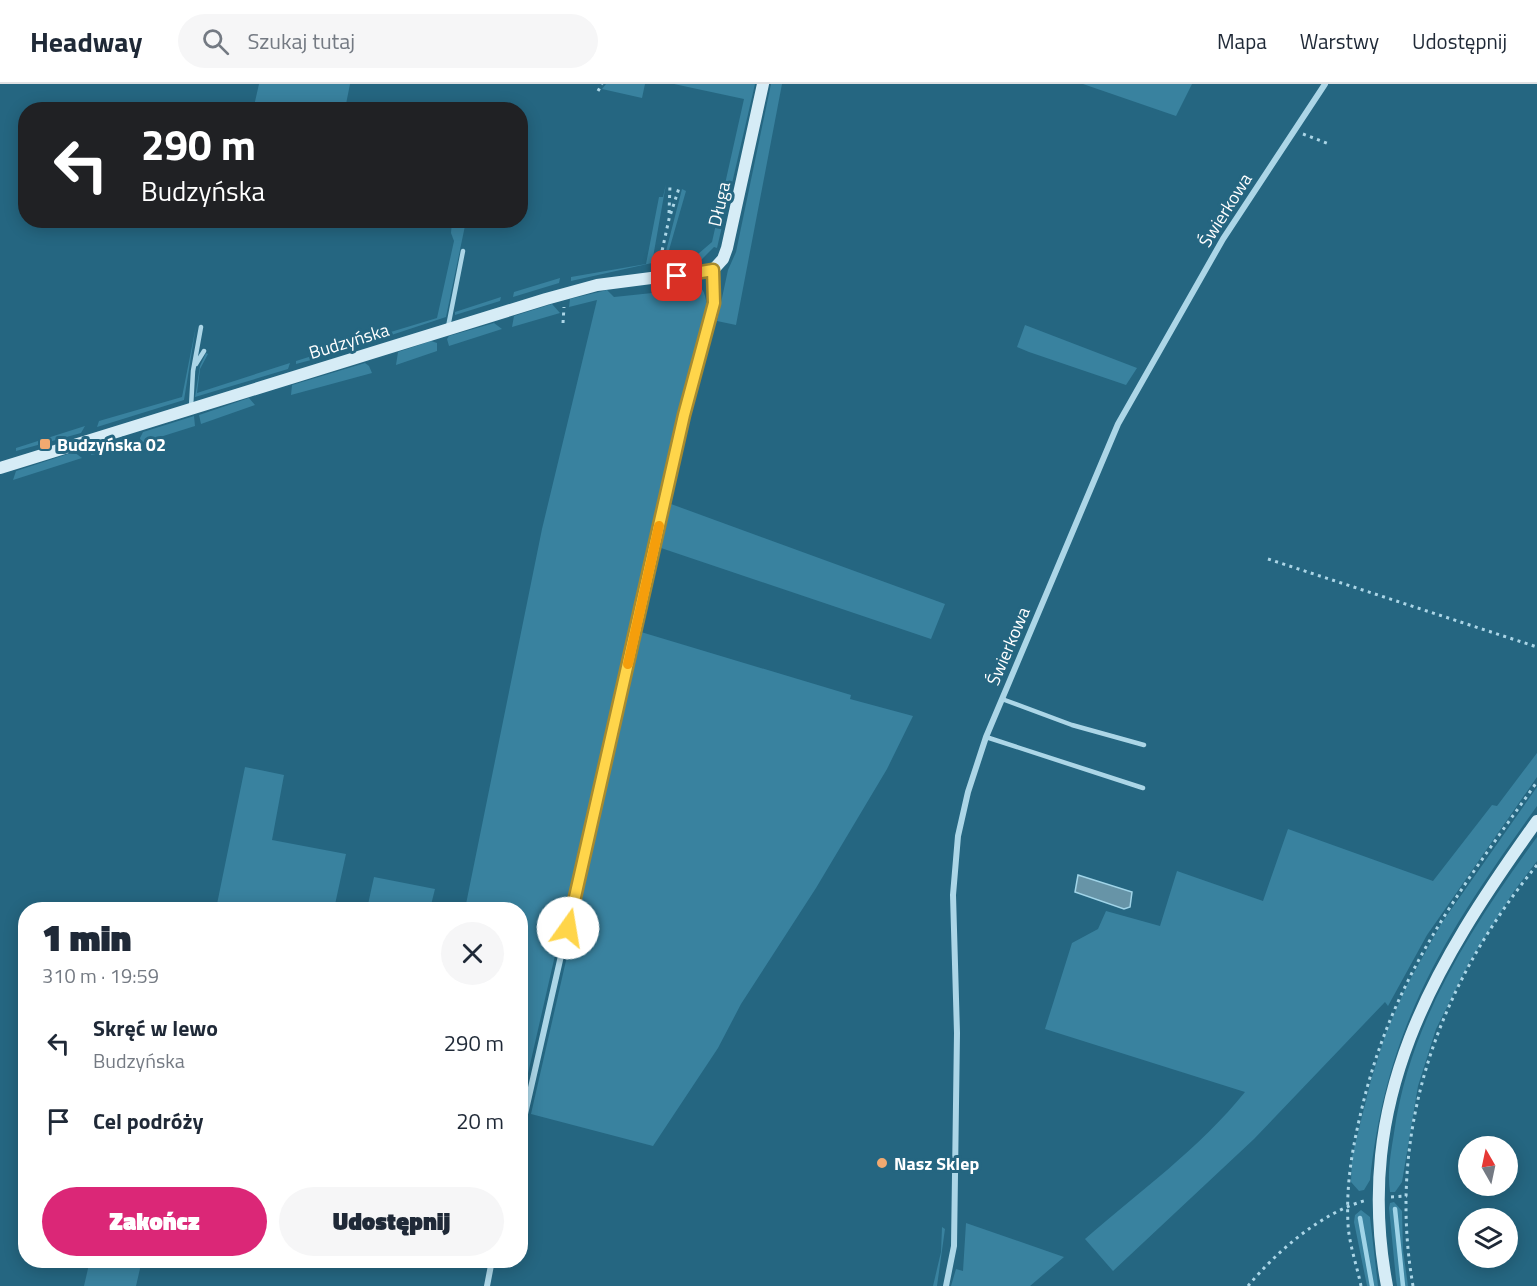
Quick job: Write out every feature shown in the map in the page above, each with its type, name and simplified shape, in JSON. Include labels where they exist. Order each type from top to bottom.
[{"type":"street","name":"Długa","points":[[713,270],[723,259],[727,248],[763,84]]},
{"type":"street","name":"Świerkowa","points":[[946,1286],[954,1246],[955,862],[968,792],[986,737],[1118,424],[1223,239],[1325,84]]},
{"type":"street","name":"Budzyńska","points":[[0,468],[597,285],[713,270]]},
{"type":"street","points":[[528,1101],[682,425],[714,303],[713,270]]},
{"type":"street","points":[[1388,1286],[1381,1243],[1379,1198],[1381,1154],[1390,1101],[1414,1025],[1432,984],[1463,929],[1537,821]]},
{"type":"street","points":[[486,1286],[490,1268]]},
{"type":"lane","points":[[447,330],[463,251]]},
{"type":"lane","points":[[191,409],[193,371],[201,327]]},
{"type":"lane","points":[[193,371],[204,351]]},
{"type":"lane","points":[[1002,699],[1072,725],[1144,745]]},
{"type":"lane","points":[[986,737],[1143,788]]},
{"type":"path","points":[[598,91],[602,84]]},
{"type":"path","points":[[1293,130],[1329,144]]},
{"type":"path","points":[[669,219],[670,185]]},
{"type":"path","points":[[657,277],[669,219],[679,188]]},
{"type":"path","points":[[1268,559],[1537,647]]},
{"type":"path","points":[[1413,1286],[1407,1196],[1408,1140],[1422,1078],[1445,1013],[1492,929],[1537,865]]},
{"type":"path","points":[[1248,1286],[1282,1252],[1317,1224],[1346,1207],[1379,1198],[1407,1196]]},
{"type":"shaded area","points":[[259,84],[350,84],[346,102],[255,102]]},
{"type":"shaded area","points":[[606,84],[645,84],[642,98],[602,89]]},
{"type":"shaded area","points":[[674,84],[755,84],[717,248],[714,247],[701,260],[665,265],[663,263],[682,189],[686,191],[667,257],[698,254],[712,242],[744,99]]},
{"type":"shaded area","points":[[771,84],[782,84],[736,325],[717,321],[728,270],[736,252]]},
{"type":"shaded area","points":[[1083,84],[1192,84],[1176,116]]},
{"type":"shaded area","points":[[666,184],[652,263],[571,281],[571,277],[646,264],[659,197],[663,197]]},
{"type":"shaded area","points":[[451,228],[465,228],[446,317],[352,348],[351,344],[437,318],[454,241]]},
{"type":"shaded area","points":[[560,278],[559,283],[513,297],[514,292]]},
{"type":"shaded area","points":[[668,283],[691,283],[700,287],[704,292],[707,308],[681,404],[528,1073],[528,902],[466,902],[542,529],[597,300],[569,307],[570,299],[607,290],[614,297],[662,292]]},
{"type":"shaded area","points":[[501,297],[500,301],[455,315],[455,312]]},
{"type":"shaded area","points":[[552,304],[560,313],[512,327],[514,316]]},
{"type":"shaded area","points":[[494,323],[502,329],[449,346],[447,339],[449,336]]},
{"type":"shaded area","points":[[1025,325],[1137,368],[1126,385],[1029,352],[1017,347]]},
{"type":"shaded area","points":[[196,326],[184,400],[97,427],[99,421],[182,397]]},
{"type":"shaded area","points":[[431,341],[437,343],[437,351],[396,365],[398,352]]},
{"type":"shaded area","points":[[344,346],[345,350],[341,352],[296,364],[296,361]]},
{"type":"shaded area","points":[[206,353],[208,354],[200,369],[197,393],[290,363],[288,369],[195,397],[200,366]]},
{"type":"shaded area","points":[[365,363],[372,373],[291,395],[292,385]]},
{"type":"shaded area","points":[[249,398],[255,405],[201,424],[199,415]]},
{"type":"shaded area","points":[[194,416],[195,426],[141,443],[140,438],[143,432]]},
{"type":"shaded area","points":[[85,426],[81,433],[16,451],[16,448]]},
{"type":"shaded area","points":[[124,438],[130,441],[131,446],[91,455],[94,446],[104,444],[106,448],[114,445],[113,441]]},
{"type":"shaded area","points":[[74,452],[82,458],[13,480],[16,471]]},
{"type":"shaded area","points":[[671,504],[945,604],[931,639],[661,548]]},
{"type":"shaded area","points":[[641,632],[851,695],[850,699],[913,716],[887,769],[816,888],[741,1004],[718,1048],[653,1146],[531,1114]]},
{"type":"shaded area","points":[[1537,753],[1537,777],[1427,935],[1388,1006],[1385,1002],[1254,1139],[1113,1271],[1085,1239],[1189,1151],[1245,1092],[1045,1029],[1072,943],[1098,929],[1106,911],[1160,926],[1177,871],[1263,901],[1288,829],[1433,881],[1492,805],[1497,806]]},
{"type":"shaded area","points":[[245,767],[284,775],[272,840],[346,854],[336,902],[217,902]]},
{"type":"shaded area","points":[[1537,787],[1537,806],[1475,895],[1426,981],[1407,1025],[1391,1073],[1378,1124],[1370,1180],[1364,1190],[1359,1191],[1351,1182],[1352,1157],[1371,1080],[1386,1033],[1406,987],[1441,924]]},
{"type":"shaded area","points":[[1537,837],[1537,861],[1514,891],[1470,961],[1436,1029],[1418,1086],[1402,1182],[1395,1192],[1390,1192],[1391,1155],[1402,1092],[1429,1013],[1467,940]]},
{"type":"shaded area","points":[[1078,875],[1132,892],[1130,907],[1124,909],[1075,892]]},
{"type":"shaded area","points":[[374,877],[435,889],[432,902],[369,902]]},
{"type":"shaded area","points":[[1394,1202],[1402,1211],[1403,1250],[1408,1286],[1397,1286],[1389,1208],[1390,1203]]},
{"type":"shaded area","points":[[1361,1210],[1370,1217],[1378,1286],[1367,1286],[1354,1222],[1355,1215]]},
{"type":"shaded area","points":[[966,1223],[1064,1257],[1030,1286],[951,1286],[956,1269],[963,1271]]},
{"type":"shaded area","points":[[942,1227],[945,1229],[937,1286],[933,1286],[941,1252]]},
{"type":"shaded area","points":[[88,1268],[140,1268],[136,1286],[84,1286]]},
{"type":"waterway","points":[[1395,1209],[1403,1286]]},
{"type":"waterway","points":[[1360,1218],[1372,1286]]},
{"type":"slow traffic","points":[[628,664],[659,526]]},
{"type":"place","name":"Budzyńska 02","points":[[45,444]]},
{"type":"place","name":"Nasz Sklep","points":[[882,1163]]},
{"type":"route","points":[[568,928],[684,415],[714,303],[713,270],[677,276]]}]
